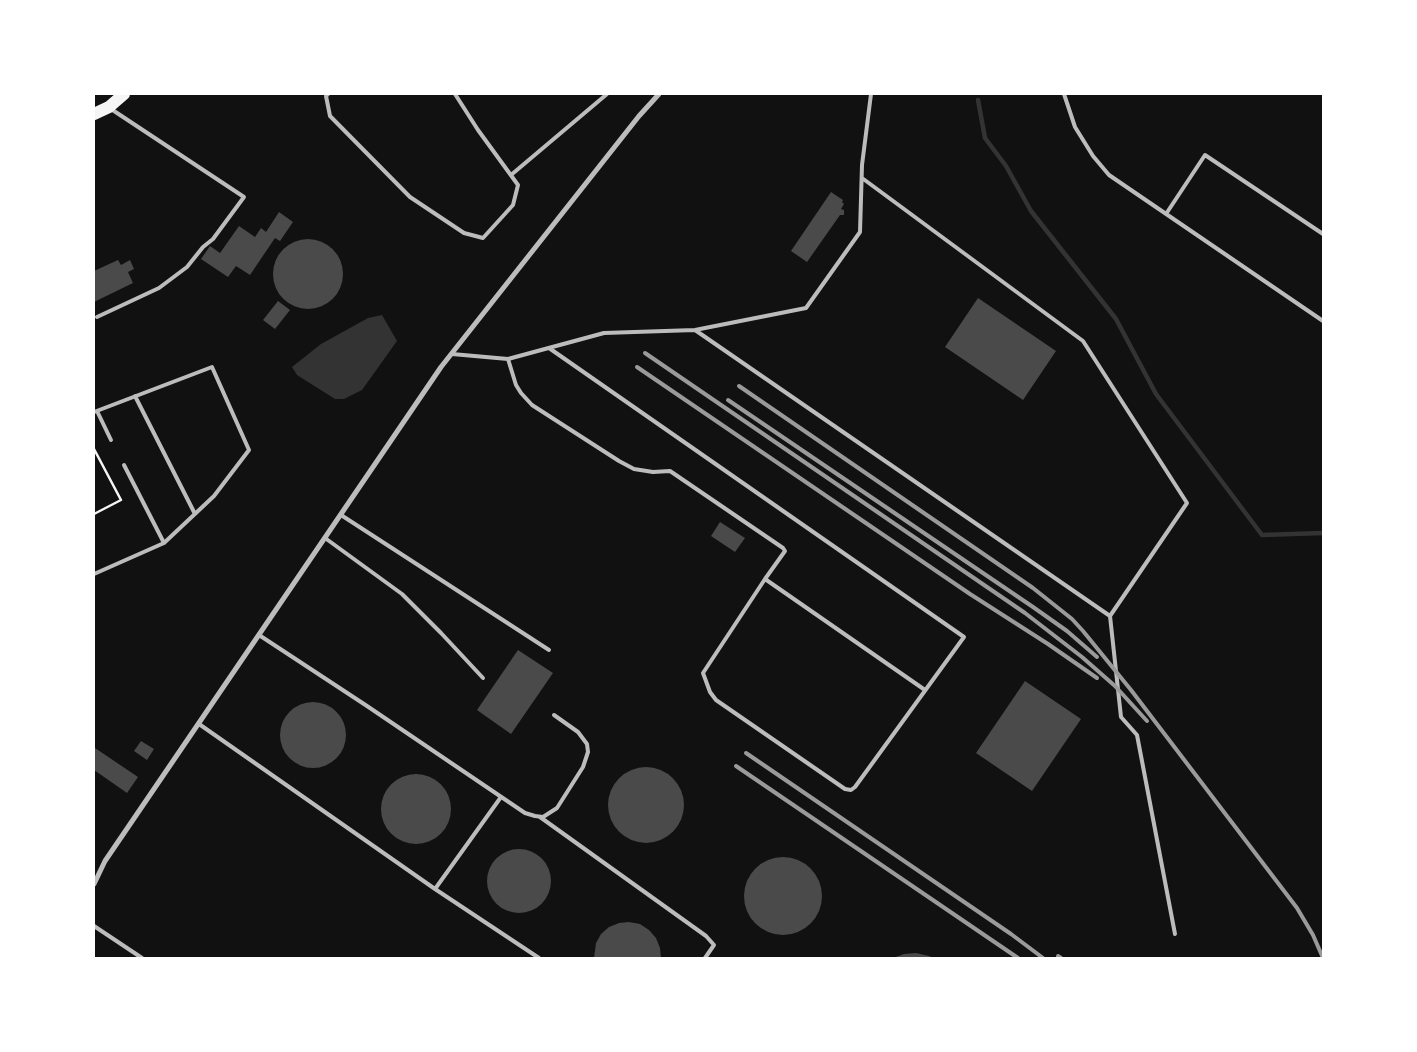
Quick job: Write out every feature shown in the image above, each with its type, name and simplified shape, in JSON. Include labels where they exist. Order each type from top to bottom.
[{"type":"main road","points":[[94,114],[109,107],[124,94]]},
{"type":"street","points":[[94,884],[105,861],[441,367],[639,116],[659,94]]},
{"type":"lane","points":[[328,94],[326,96],[330,116],[410,197],[464,233],[482,238],[514,205],[518,186],[455,94]]},
{"type":"lane","points":[[511,174],[607,94]]},
{"type":"lane","points":[[452,354],[508,359],[604,333],[695,330],[806,308],[860,232],[862,165],[871,94]]},
{"type":"lane","points":[[1064,94],[1075,127],[1093,156],[1109,175],[1323,321]]},
{"type":"lane","points":[[97,317],[159,288],[187,268],[213,239],[244,197],[109,107]]},
{"type":"lane","points":[[1166,214],[1205,155],[1323,234]]},
{"type":"lane","points":[[862,178],[1083,341],[1187,503],[1110,616],[1121,718],[1137,735],[1175,934]]},
{"type":"lane","points":[[695,330],[1110,616]]},
{"type":"lane","points":[[508,359],[516,385],[532,405],[619,461],[634,468],[653,472],[670,471],[783,548],[785,551],[703,673],[710,692],[716,700],[845,788],[851,790],[855,788],[964,637],[549,348]]},
{"type":"lane","points":[[94,574],[164,543],[214,496],[249,450],[212,367],[95,412],[111,440]]},
{"type":"lane","points":[[135,396],[195,514]]},
{"type":"lane","points":[[124,465],[164,543]]},
{"type":"lane","points":[[341,515],[549,650]]},
{"type":"lane","points":[[325,538],[402,594],[482,678]]},
{"type":"lane","points":[[765,579],[926,690]]},
{"type":"lane","points":[[259,635],[525,813],[539,817],[706,936],[714,945],[705,958]]},
{"type":"lane","points":[[539,817],[543,817],[556,808],[583,767],[588,752],[587,744],[578,732],[554,715]]},
{"type":"lane","points":[[199,724],[435,889],[539,958]]},
{"type":"lane","points":[[435,889],[501,797]]},
{"type":"lane","points":[[94,926],[142,958]]},
{"type":"path","points":[[94,449],[121,500],[94,514]]},
{"type":"shaded area","points":[[382,315],[397,341],[362,390],[344,399],[335,399],[297,375],[292,367],[321,344],[368,318]]},
{"type":"building","points":[[831,192],[843,200],[844,204],[841,209],[844,210],[844,215],[840,215],[807,262],[791,251]]},
{"type":"building","points":[[279,212],[293,222],[280,241],[275,238],[250,275],[236,266],[228,277],[201,259],[210,246],[220,253],[239,226],[255,237],[261,228],[266,232]]},
{"type":"building","points":[[308,239],[327,245],[337,255],[343,274],[337,293],[327,303],[308,309],[289,303],[279,293],[273,274],[279,255],[289,245]]},
{"type":"building","points":[[118,260],[121,265],[130,260],[134,269],[128,272],[133,283],[94,302],[94,271]]},
{"type":"building","points":[[978,298],[1056,351],[1023,400],[945,347]]},
{"type":"building","points":[[278,301],[290,310],[275,329],[263,320]]},
{"type":"building","points":[[720,522],[745,538],[735,552],[711,536]]},
{"type":"building","points":[[518,650],[553,673],[511,734],[477,710]]},
{"type":"building","points":[[1025,681],[1081,719],[1032,791],[976,753]]},
{"type":"building","points":[[313,702],[325,705],[336,712],[343,723],[346,735],[343,747],[336,758],[325,765],[313,768],[301,765],[290,758],[283,747],[280,735],[283,723],[290,712],[301,705]]},
{"type":"building","points":[[141,741],[154,749],[147,760],[134,751]]},
{"type":"building","points":[[95,748],[138,777],[127,793],[94,770]]},
{"type":"building","points":[[646,767],[661,770],[673,778],[681,790],[684,805],[681,820],[673,832],[661,840],[646,843],[631,840],[619,832],[611,820],[608,805],[611,790],[619,778],[631,770]]},
{"type":"building","points":[[416,774],[429,777],[441,784],[448,796],[451,809],[448,822],[441,834],[429,841],[416,844],[403,841],[391,834],[384,822],[381,809],[384,796],[391,784],[403,777]]},
{"type":"building","points":[[513,849],[525,849],[542,858],[549,869],[551,881],[549,893],[542,904],[525,913],[513,913],[501,908],[492,899],[487,887],[487,875],[492,863],[501,854]]},
{"type":"building","points":[[775,857],[791,857],[805,863],[816,874],[822,888],[822,904],[816,918],[805,929],[791,935],[775,935],[761,929],[750,918],[744,904],[744,888],[750,874],[761,863]]},
{"type":"building","points":[[629,922],[640,924],[649,930],[656,938],[661,958],[594,958],[596,943],[601,934],[609,927]]},
{"type":"building","points":[[916,953],[933,958],[893,958],[904,954]]},
{"type":"waterway","points":[[978,100],[985,138],[1006,166],[1031,211],[1116,319],[1156,394],[1262,535],[1323,533]]},
{"type":"railway","points":[[645,353],[1025,613],[1082,657],[1115,686],[1147,721]]},
{"type":"railway","points":[[637,367],[970,594],[1097,678]]},
{"type":"railway","points":[[739,386],[1033,588],[1072,619],[1131,690],[1297,908],[1313,935],[1323,958]]},
{"type":"railway","points":[[728,400],[1033,607],[1067,631],[1097,657]]},
{"type":"railway","points":[[746,753],[1011,934],[1043,958]]},
{"type":"railway","points":[[736,766],[1018,958]]}]
